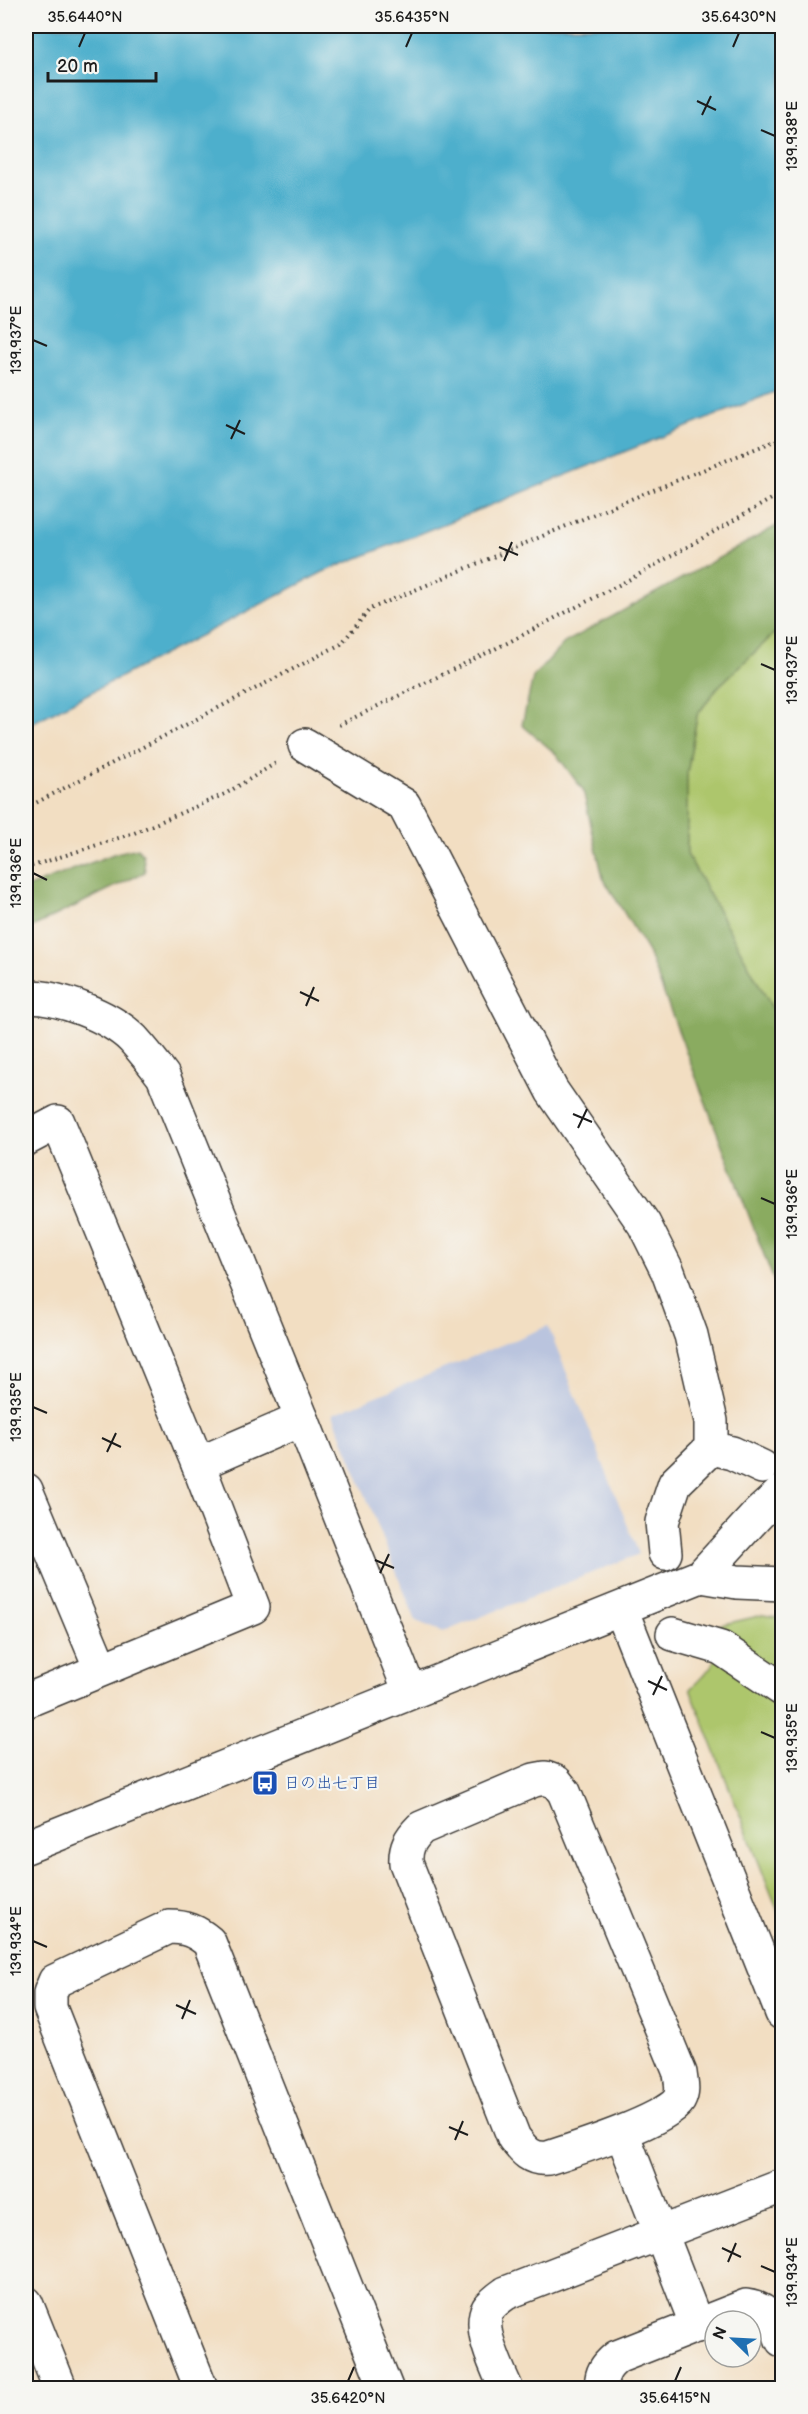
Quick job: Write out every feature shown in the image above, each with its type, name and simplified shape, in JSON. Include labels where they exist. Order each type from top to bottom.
[{"type":"street","points":[[306,745],[404,805],[552,1091],[644,1224],[668,1272],[692,1335],[711,1421],[711,1448],[675,1483],[662,1522],[665,1553]]},
{"type":"street","points":[[26,997],[58,1001],[86,1010],[111,1024],[132,1038],[163,1076],[410,1692]]},
{"type":"street","points":[[26,1139],[58,1122],[198,1464],[253,1607],[26,1701]]},
{"type":"street","points":[[198,1464],[302,1419]]},
{"type":"street","points":[[711,1448],[732,1453],[762,1467]]},
{"type":"street","points":[[26,1490],[101,1669]]},
{"type":"street","points":[[26,1847],[702,1576],[759,1513],[783,1492]]},
{"type":"street","points":[[702,1576],[736,1582],[783,1584]]},
{"type":"street","points":[[621,1609],[783,2013]]},
{"type":"street","points":[[673,1634],[721,1648],[783,1689]]},
{"type":"street","points":[[545,1778],[556,1782],[564,1792],[680,2073],[682,2090],[672,2108],[622,2133],[548,2158],[538,2159],[524,2153],[514,2139],[406,1863],[405,1850],[412,1837],[421,1828],[534,1780],[545,1778]]},
{"type":"street","points":[[201,2388],[50,2008],[50,1993],[55,1981],[169,1928],[185,1927],[198,1933],[209,1942],[386,2388]]},
{"type":"street","points":[[622,2133],[697,2326]]},
{"type":"street","points":[[506,2388],[485,2328],[486,2312],[494,2301],[506,2294],[783,2186]]},
{"type":"street","points":[[26,2303],[60,2388]]},
{"type":"street","points":[[602,2388],[601,2379],[607,2365],[617,2357],[746,2306],[757,2307],[775,2321],[783,2340]]},
{"type":"path","points":[[26,808],[341,644],[370,609],[614,506],[783,438]]},
{"type":"path","points":[[26,868],[134,833],[225,794],[355,716],[507,644],[626,581],[783,492]]},
{"type":"shaded area","points":[[548,1326],[639,1554],[443,1632],[416,1621],[333,1414]]},
{"type":"green space","points":[[782,523],[782,630],[776,632],[719,686],[697,715],[687,774],[687,854],[782,1026],[782,1302],[648,952],[603,878],[583,790],[556,754],[522,725],[533,677],[564,643]]},
{"type":"green space","points":[[782,630],[782,1026],[687,854],[687,774],[697,715],[719,686],[776,632]]},
{"type":"green space","points":[[138,848],[143,855],[145,872],[26,930],[26,888],[116,853]]},
{"type":"green space","points":[[763,1615],[782,1618],[782,1921],[690,1689],[714,1661],[719,1646],[720,1625]]},
{"type":"water","points":[[26,26],[782,26],[782,389],[323,572],[26,726]]},
{"type":"place","name":"日の出七丁目","points":[[265,1783]]}]
